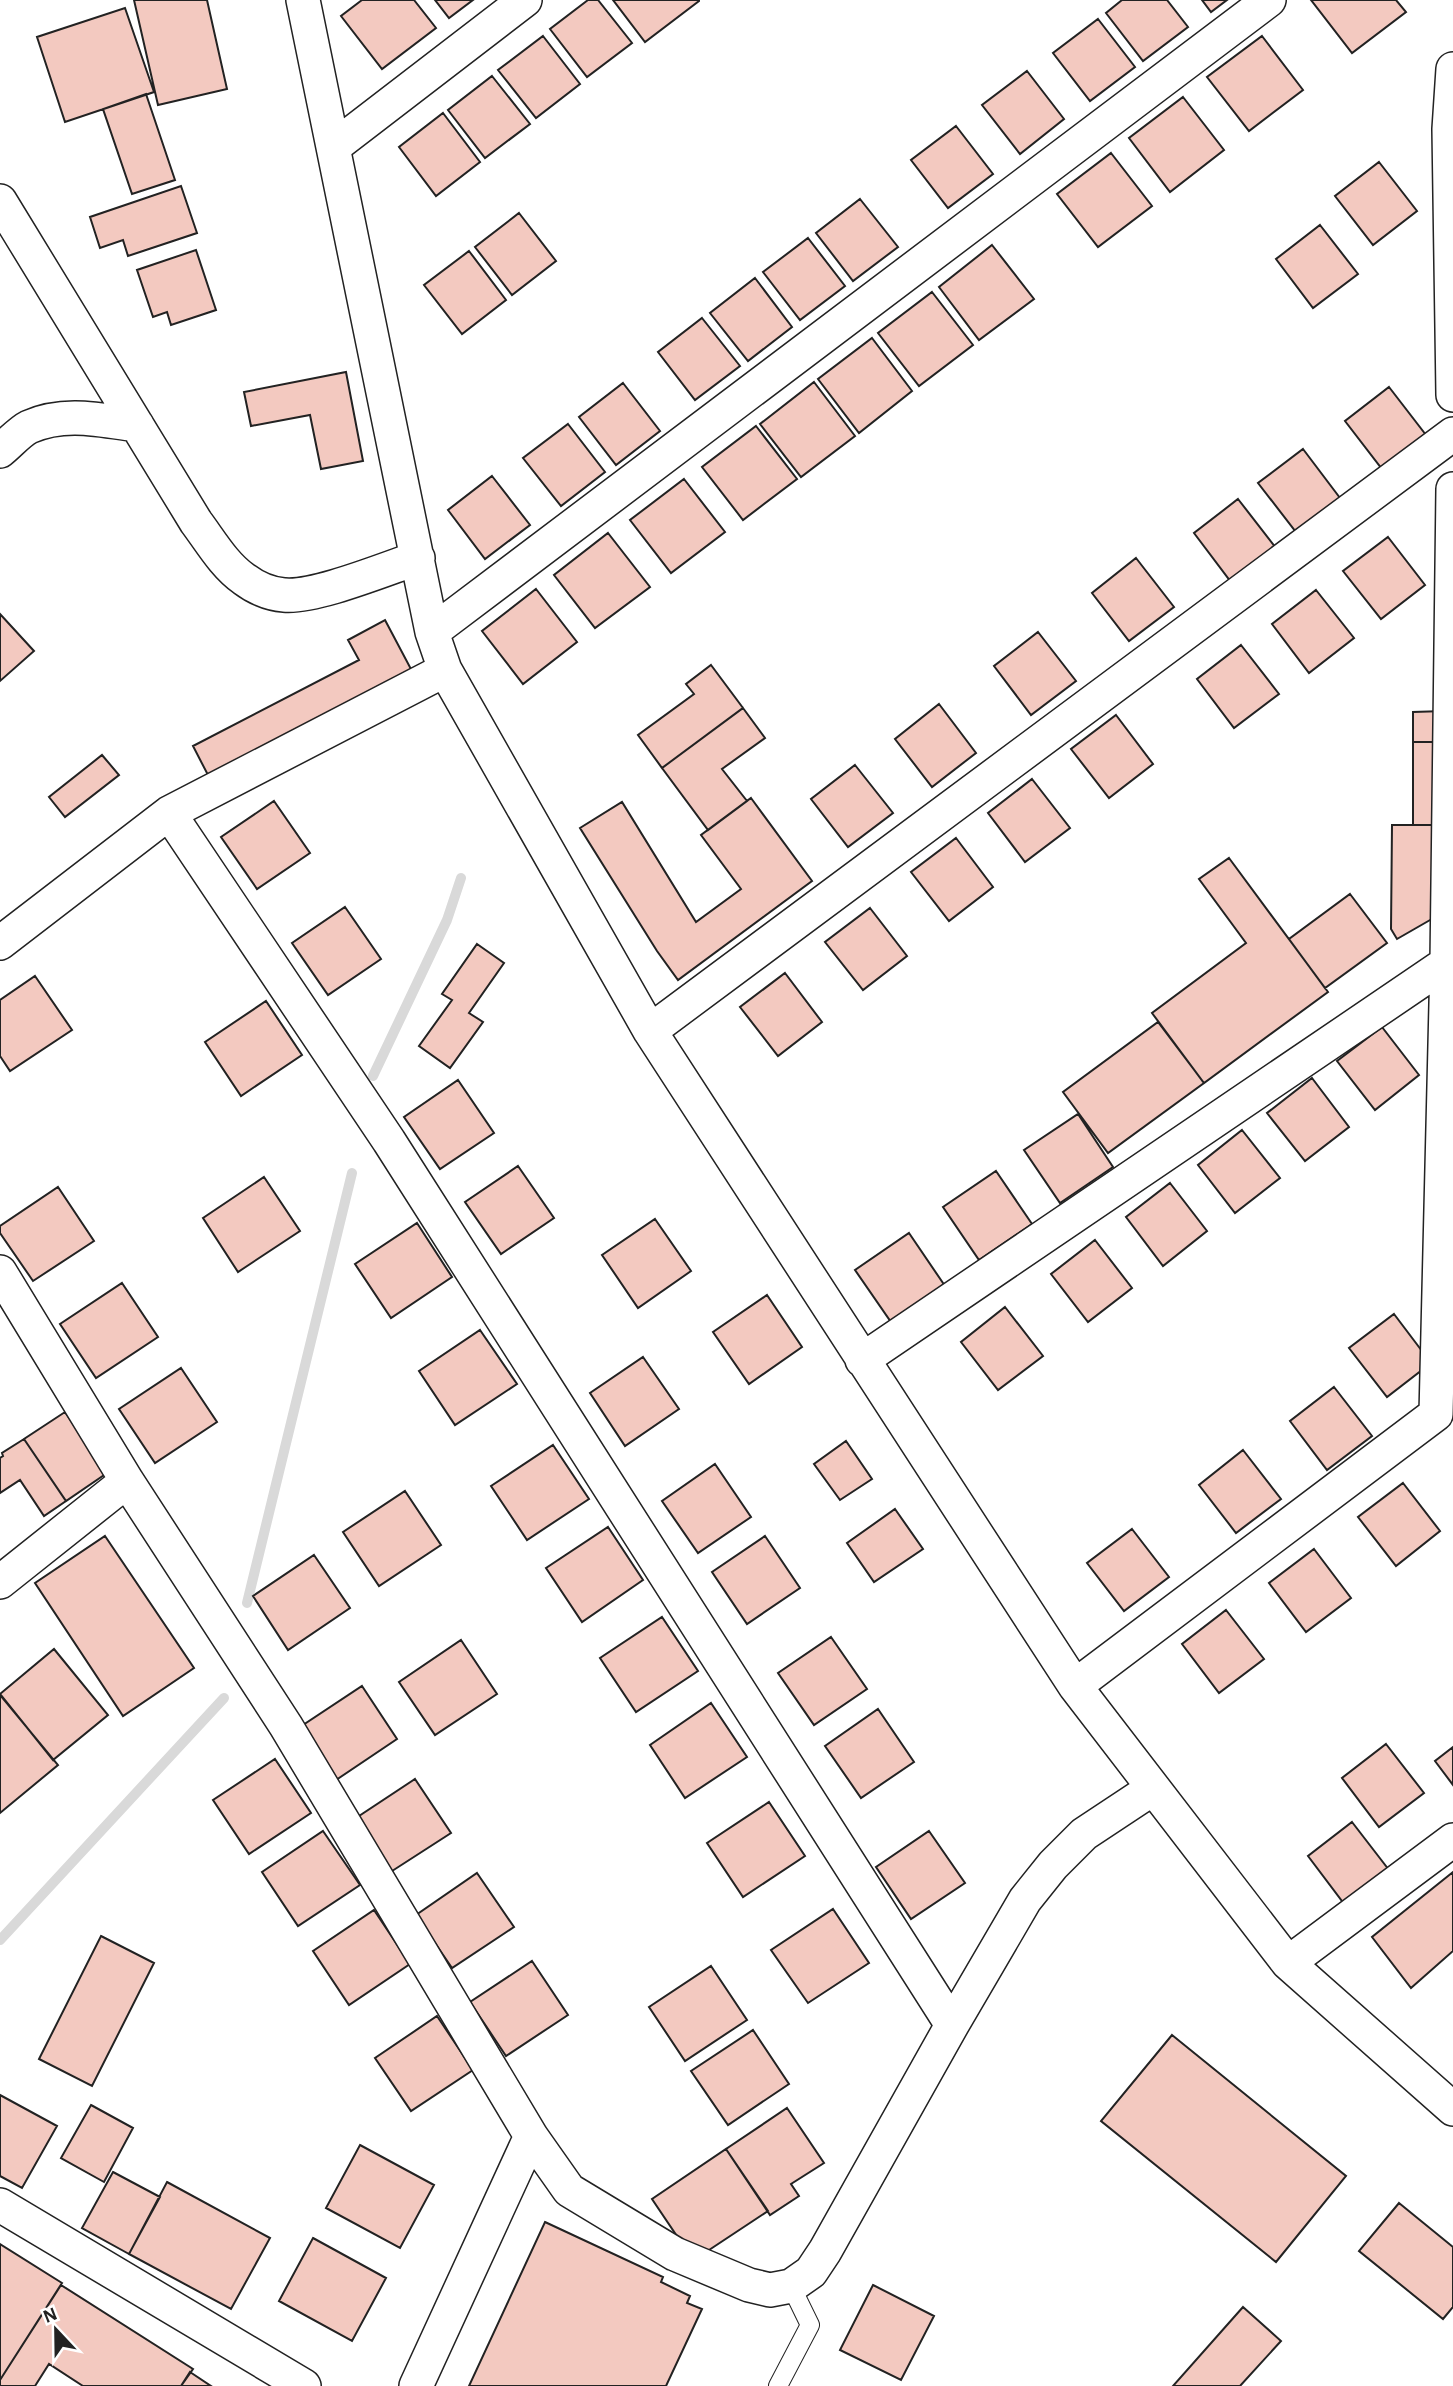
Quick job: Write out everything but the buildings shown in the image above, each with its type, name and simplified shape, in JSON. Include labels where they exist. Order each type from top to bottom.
[{"type":"street","points":[[303,0],[335,146],[432,632],[445,670],[650,1031],[1075,1686],[1287,1963],[1453,2109]]},
{"type":"street","points":[[335,146],[525,0]]},
{"type":"street","points":[[432,632],[1269,0]]},
{"type":"street","points":[[1453,69],[1449,130],[1453,395]]},
{"type":"street","points":[[0,201],[196,522],[226,563],[244,579],[266,592],[304,594],[418,558]]},
{"type":"street","points":[[0,451],[27,428],[51,420],[76,416],[137,425]]},
{"type":"street","points":[[650,1031],[1453,434]]},
{"type":"street","points":[[1075,1686],[1436,1414],[1447,963],[1453,489]]},
{"type":"street","points":[[0,943],[169,813],[445,670]]},
{"type":"street","points":[[169,813],[388,1141],[952,2025]]},
{"type":"street","points":[[862,1360],[1447,963]]},
{"type":"street","points":[[0,1272],[127,1481],[286,1726],[531,2136],[569,2190],[675,2254],[749,2286],[770,2290],[791,2286],[811,2272],[1025,1900],[1052,1865],[1084,1834],[1152,1788]]},
{"type":"street","points":[[0,1581],[127,1481]]},
{"type":"street","points":[[1287,1963],[1453,1840]]},
{"type":"street","points":[[416,2386],[531,2136]]},
{"type":"street","points":[[0,2205],[304,2386]]},
{"type":"lane","points":[[778,2386],[810,2325],[791,2286]]},
{"type":"waterway","points":[[373,1076],[447,920],[461,878]]},
{"type":"waterway","points":[[247,1603],[352,1173]]},
{"type":"waterway","points":[[0,1940],[224,1698]]}]
